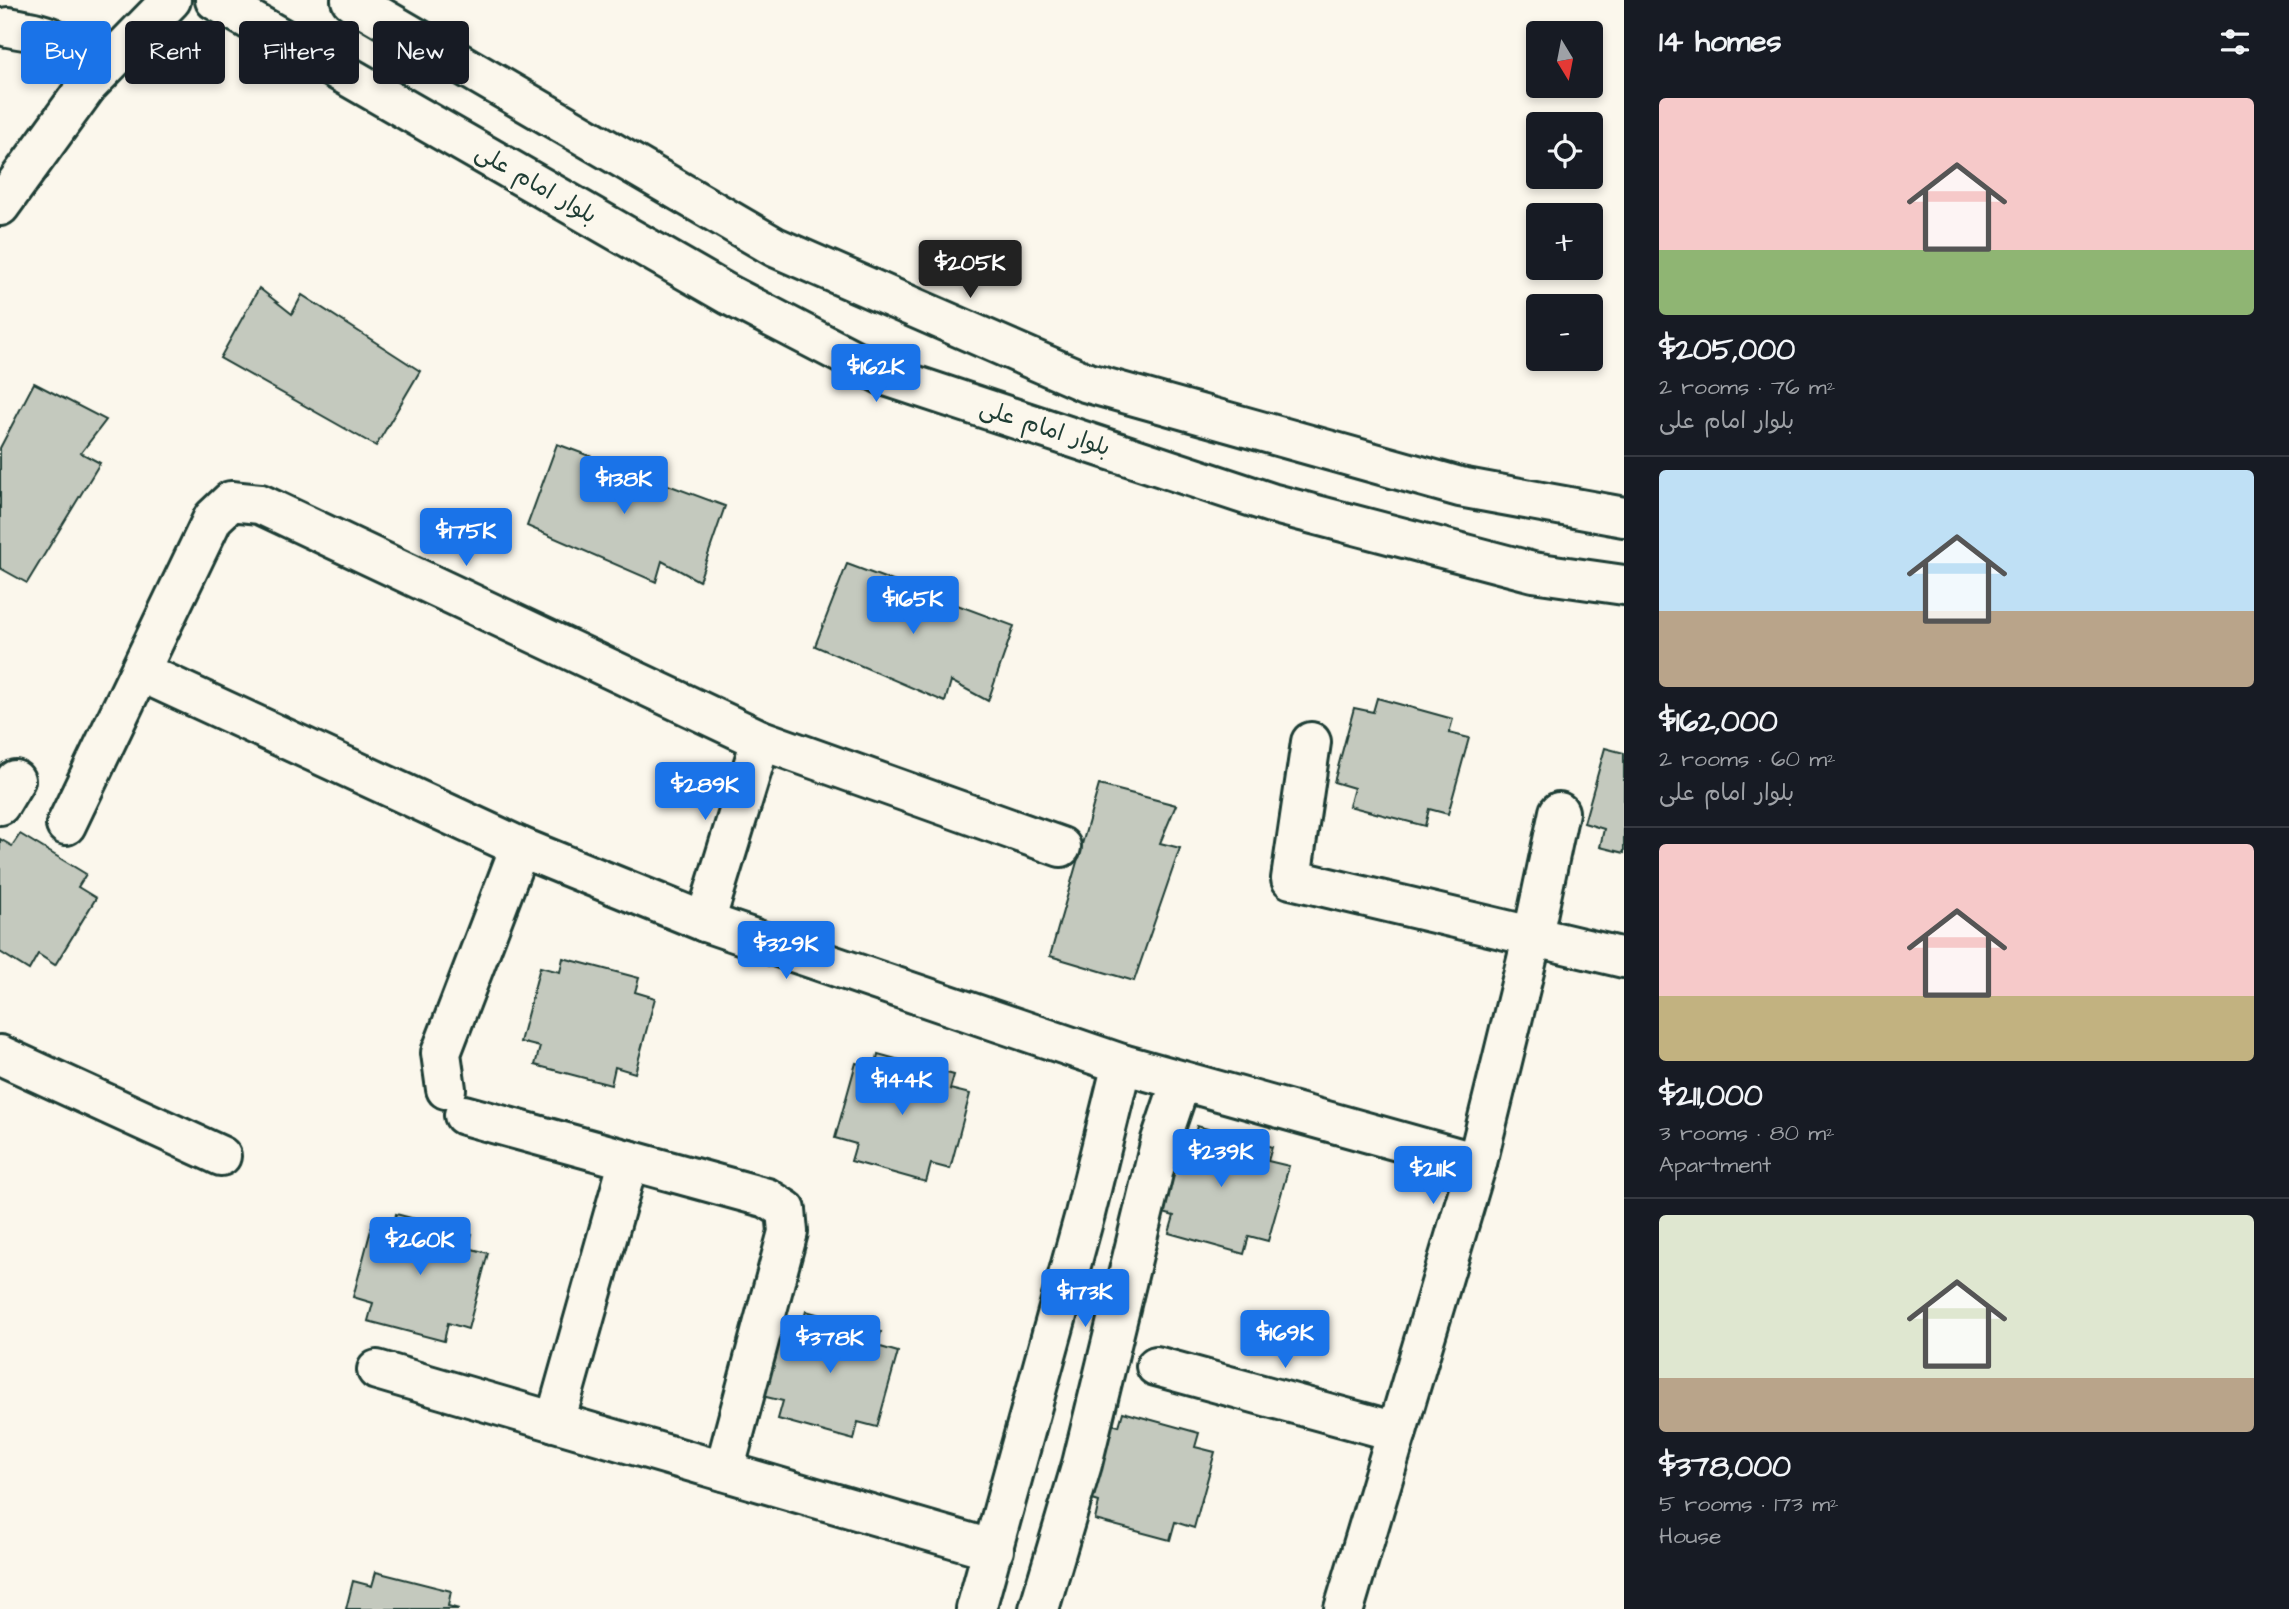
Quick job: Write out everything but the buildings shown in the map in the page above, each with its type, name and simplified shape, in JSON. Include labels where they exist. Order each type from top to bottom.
[{"type":"street","points":[[0,206],[88,86],[171,0]]},
{"type":"street","name":"بلوار امام علی","points":[[215,0],[729,295],[883,375],[1271,503],[1533,572],[1624,585]]},
{"type":"street","points":[[351,0],[775,247],[1085,382],[1460,487],[1624,517]]},
{"type":"street","points":[[8,22],[62,42],[80,61],[88,86]]},
{"type":"street","points":[[66,825],[213,518],[231,501],[260,504],[761,740],[1060,848]]},
{"type":"street","points":[[141,672],[520,847],[705,922],[1122,1064],[1477,1163]]},
{"type":"street","points":[[705,922],[761,740]]},
{"type":"street","points":[[1311,742],[1291,879],[1624,958]]},
{"type":"street","points":[[1344,1609],[1477,1163],[1533,935],[1559,812]]},
{"type":"street","points":[[520,847],[441,1053],[455,1102],[629,1160],[767,1198],[786,1210],[788,1232],[724,1471]]},
{"type":"street","points":[[0,1055],[221,1156]]},
{"type":"street","points":[[976,1609],[1086,1214],[1122,1064]]},
{"type":"street","points":[[1039,1609],[1082,1464],[1161,1140],[1181,1081]]},
{"type":"street","points":[[555,1422],[629,1160]]},
{"type":"street","points":[[1049,1349],[1106,1365]]},
{"type":"street","points":[[1156,1366],[1397,1432]]},
{"type":"street","points":[[377,1370],[994,1550]]}]
